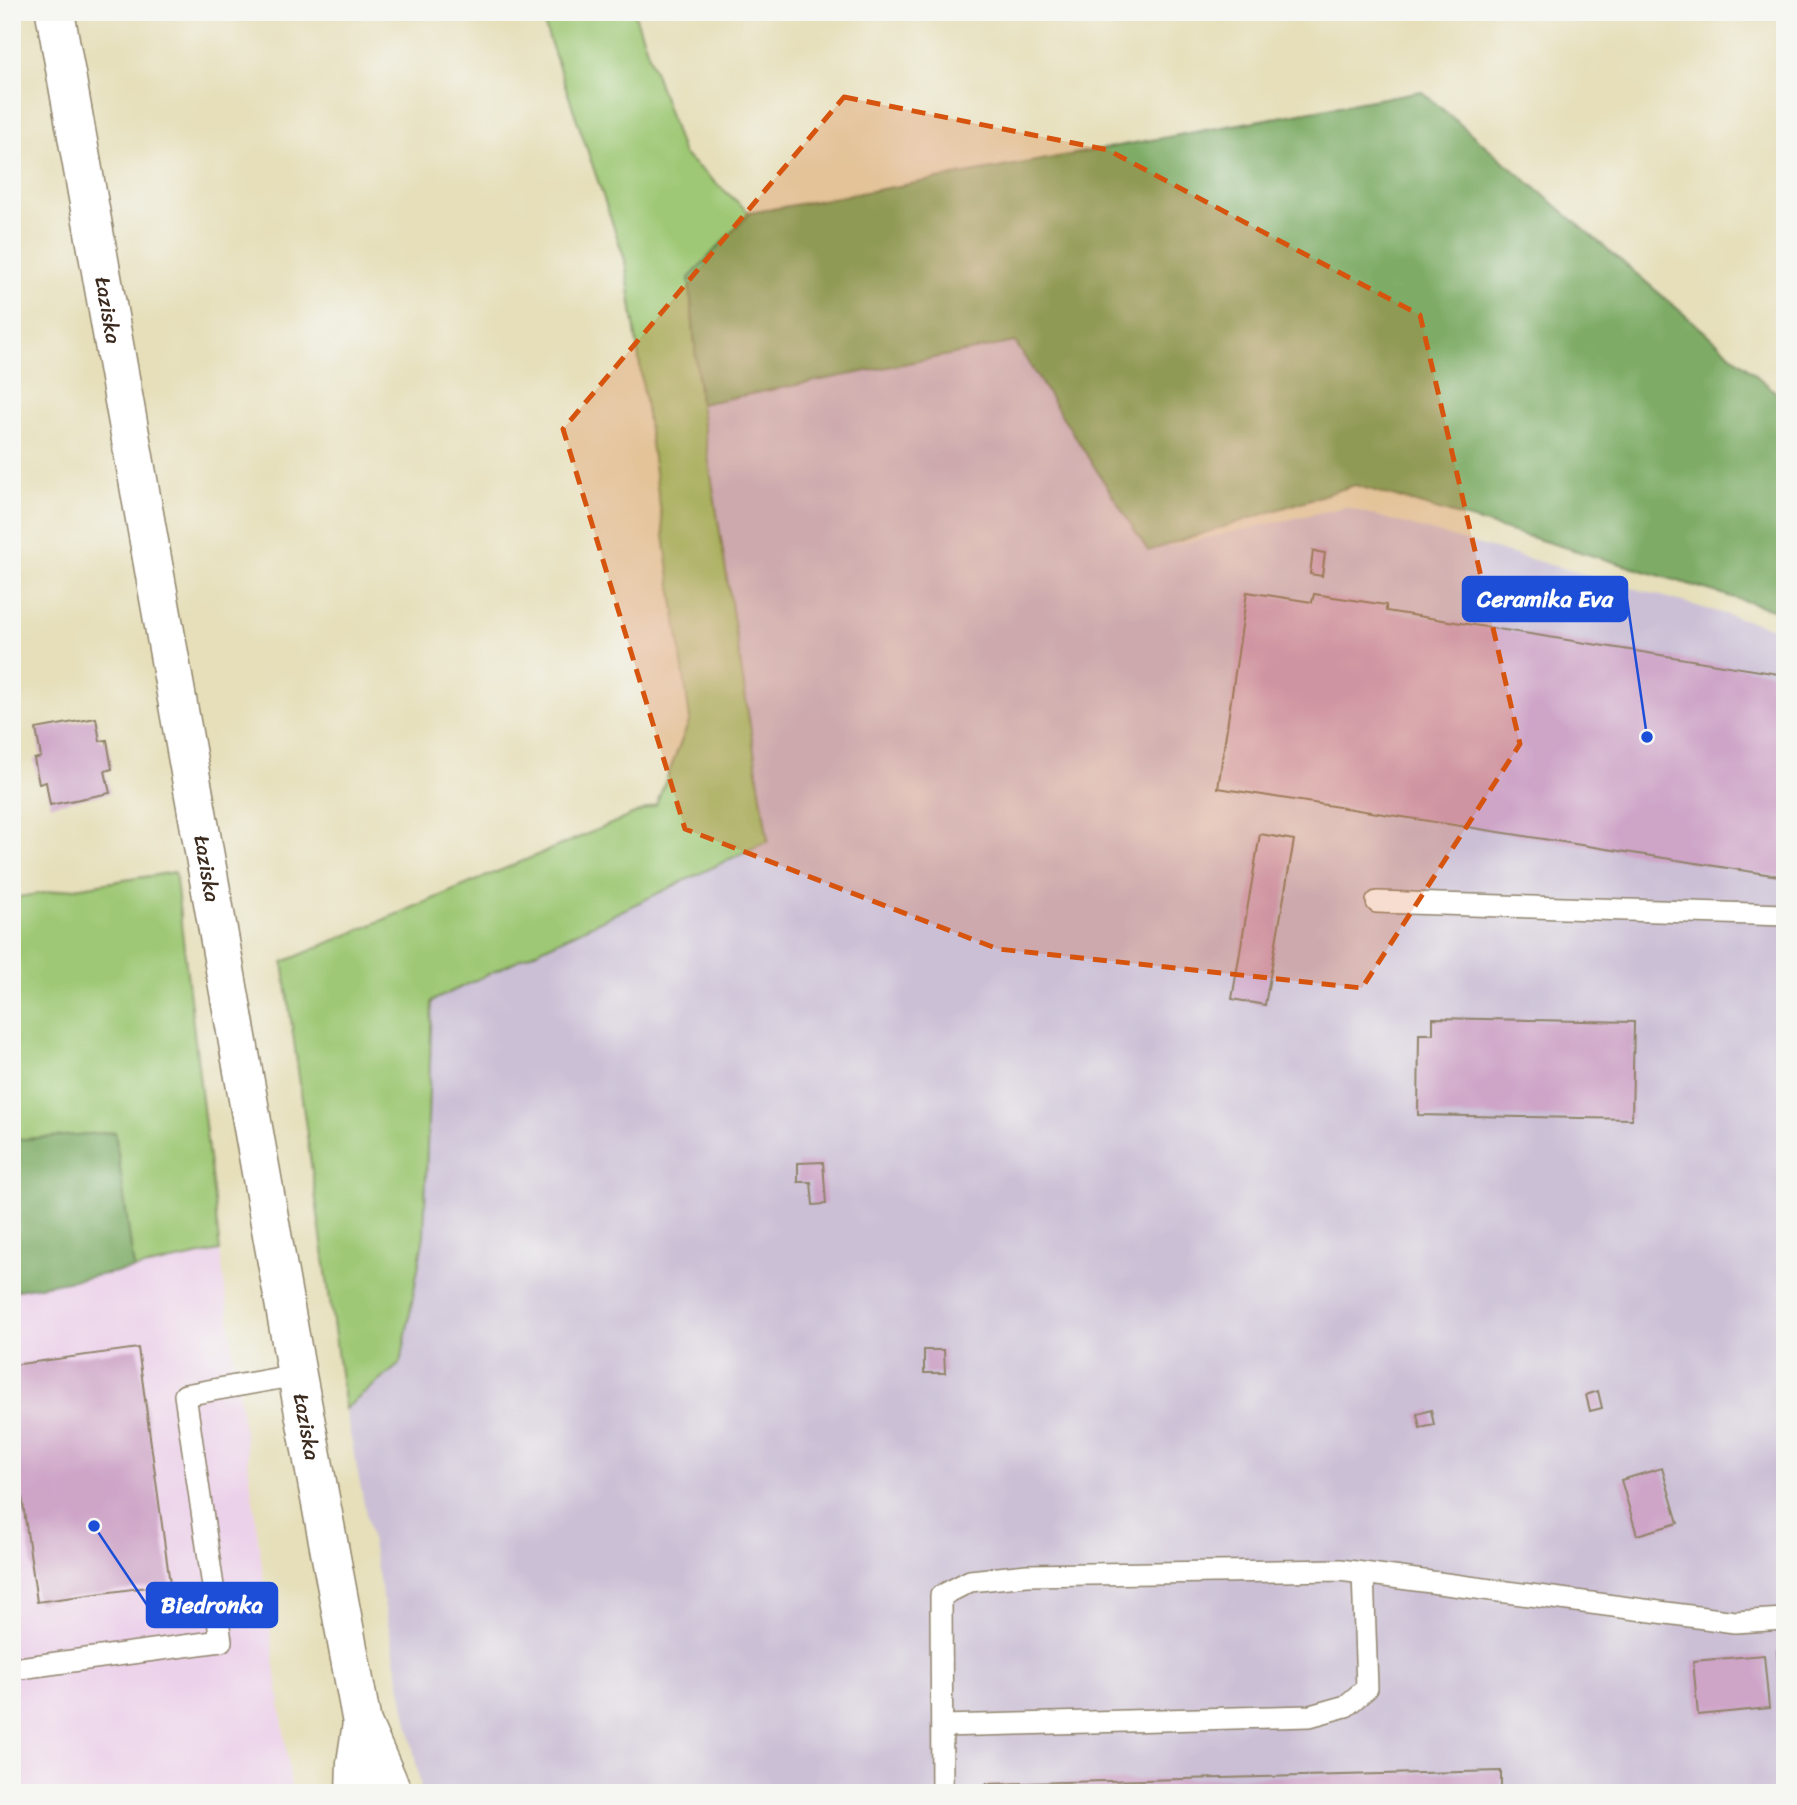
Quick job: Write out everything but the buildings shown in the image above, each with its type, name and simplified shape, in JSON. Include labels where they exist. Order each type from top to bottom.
[{"type":"street","name":"Łaziska","points":[[55,12],[297,1375],[362,1723],[393,1793]]},
{"type":"street","name":"Łaziska","points":[[355,1793],[362,1723]]},
{"type":"lane","points":[[1377,902],[1785,915]]},
{"type":"lane","points":[[12,1670],[221,1641],[185,1395],[297,1375]]},
{"type":"lane","points":[[942,1793],[941,1596],[970,1581],[1027,1575],[1340,1570],[1735,1622],[1785,1619]]},
{"type":"lane","points":[[942,1727],[1310,1716],[1346,1706],[1367,1688],[1363,1573]]},
{"type":"highlighted area","points":[[844,97],[1108,150],[1420,315],[1520,744],[1362,988],[998,949],[685,829],[563,429]]},
{"type":"shaded area","points":[[1015,342],[1148,551],[1345,507],[1785,631],[1785,1793],[422,1793],[345,1409],[401,1363],[424,1234],[432,1001],[767,841],[700,404]]},
{"type":"shaded area","points":[[220,1251],[292,1793],[12,1793],[12,1291]]},
{"type":"green space","points":[[540,12],[634,12],[683,154],[750,213],[689,278],[700,404],[768,841],[432,1001],[424,1235],[401,1363],[345,1409],[283,962],[656,805],[690,719],[625,260]]},
{"type":"green space","points":[[1421,91],[1785,400],[1785,613],[1355,485],[1148,551],[1015,342],[700,404],[689,278],[750,213]]},
{"type":"green space","points":[[175,872],[220,1251],[134,1269],[115,1132],[12,1140],[12,898]]},
{"type":"green space","points":[[115,1132],[134,1269],[12,1291],[12,1140]]},
{"type":"place","name":"Ceramika Eva","points":[[1647,737]]},
{"type":"place","name":"Biedronka","points":[[94,1526]]}]
